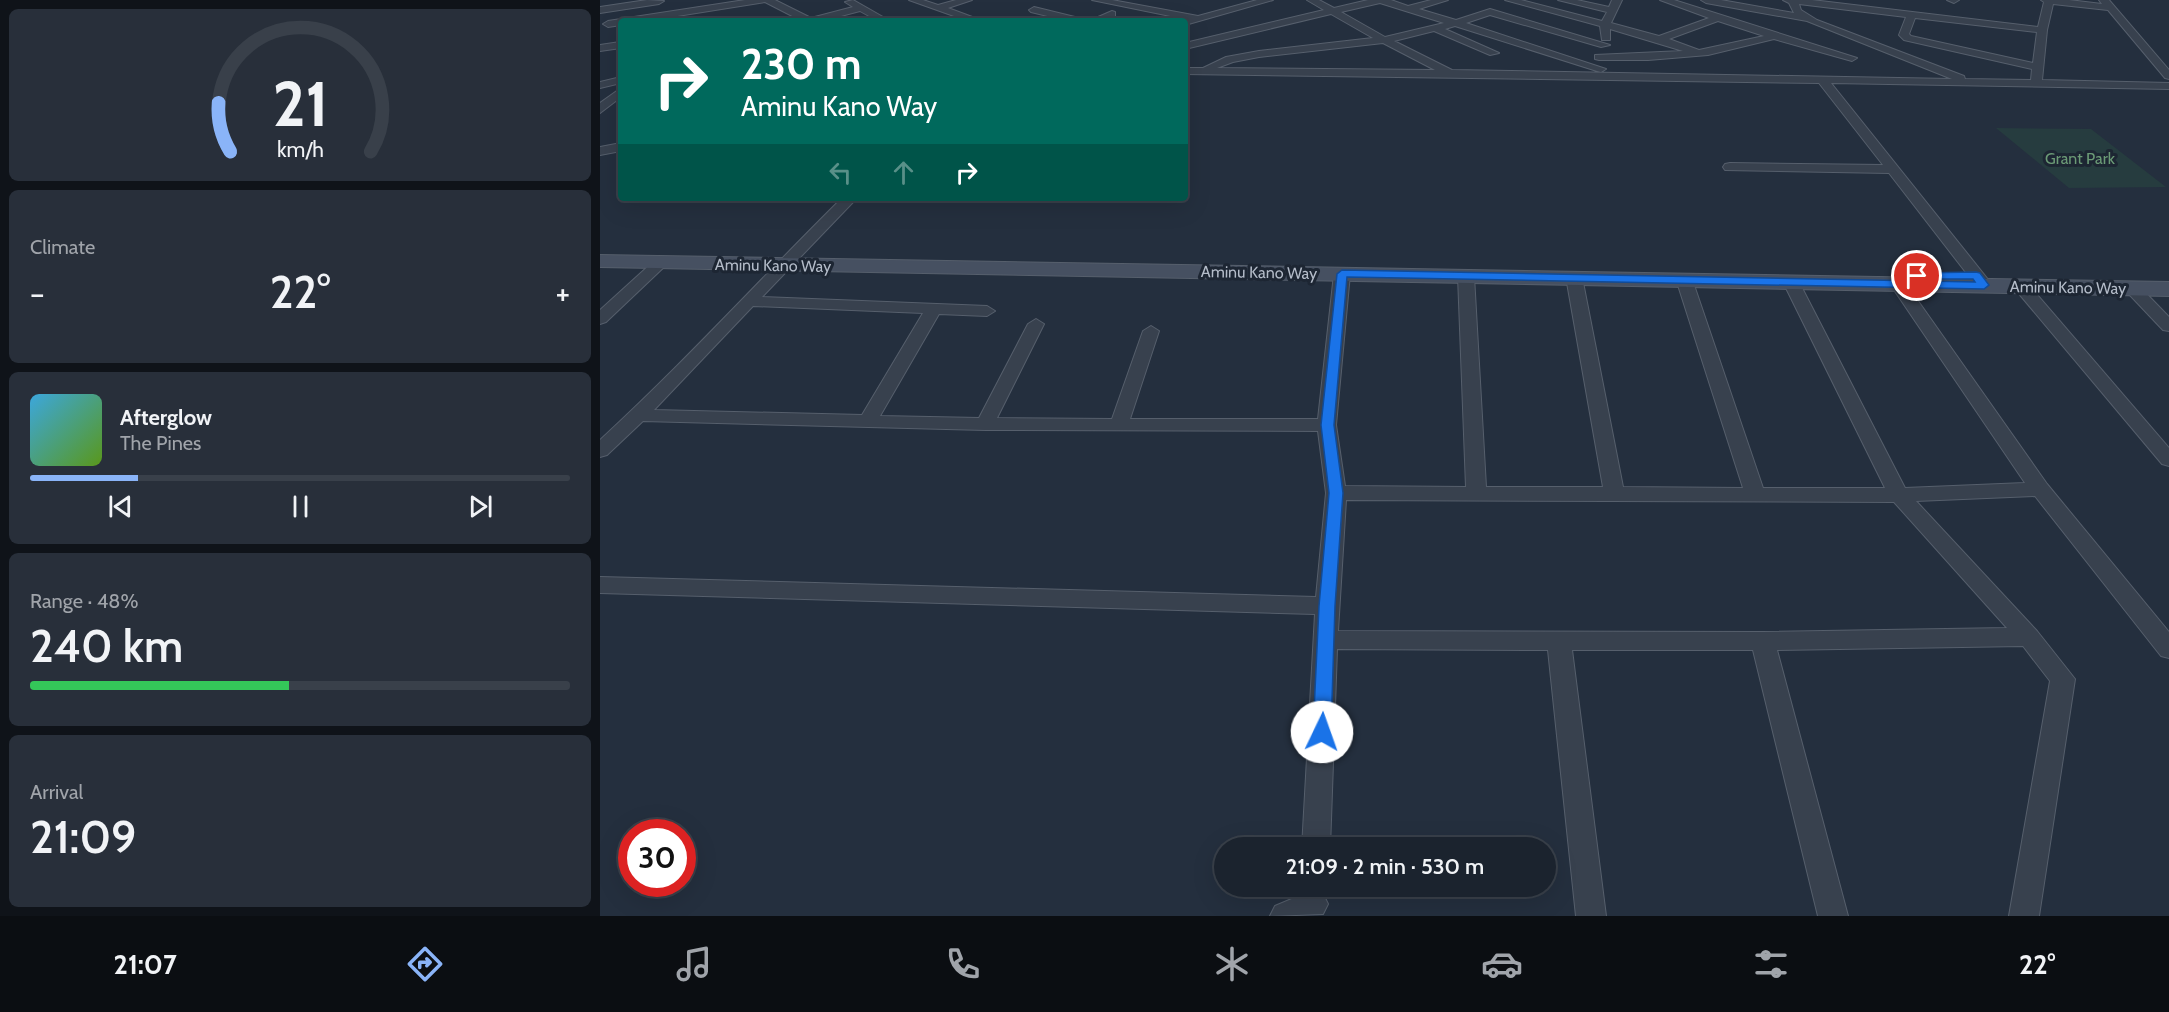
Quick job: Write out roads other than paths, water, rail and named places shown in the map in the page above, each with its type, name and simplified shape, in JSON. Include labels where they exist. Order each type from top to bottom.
[{"type":"main road","name":"Aminu Kano Way","points":[[600,252],[786,261],[1899,284],[1980,281],[2021,286],[2169,289]]},
{"type":"main road","name":"Aminu Kano Way","points":[[600,261],[659,264],[786,261],[1980,281],[2169,280]]},
{"type":"street","points":[[600,10],[620,3],[665,0]]},
{"type":"street","points":[[648,18],[763,0]]},
{"type":"street","points":[[768,0],[804,18]]},
{"type":"street","points":[[846,0],[880,18]]},
{"type":"street","points":[[914,0],[969,18]]},
{"type":"street","points":[[937,8],[967,0]]},
{"type":"street","points":[[1044,0],[1031,13],[1062,18]]},
{"type":"street","points":[[1097,0],[1181,18]]},
{"type":"street","points":[[1124,5],[1141,0]]},
{"type":"street","points":[[1190,20],[1268,0]]},
{"type":"street","points":[[1312,0],[1384,40],[1451,73]]},
{"type":"street","points":[[1188,45],[1380,0],[1607,74]]},
{"type":"street","points":[[1409,8],[1443,0]]},
{"type":"street","points":[[1514,1],[1528,0]]},
{"type":"street","points":[[1563,0],[1611,10]]},
{"type":"street","points":[[1599,57],[1605,45],[1605,26],[1617,0]]},
{"type":"street","points":[[1665,0],[1852,58]]},
{"type":"street","points":[[1706,0],[1809,19]]},
{"type":"street","points":[[1788,0],[1946,18]]},
{"type":"street","points":[[1793,0],[1797,11],[1809,19],[1869,42],[1964,50],[2042,30]]},
{"type":"street","points":[[1890,0],[1892,12]]},
{"type":"street","points":[[1946,18],[1953,0]]},
{"type":"street","points":[[2036,83],[2047,0],[2108,4],[2169,76]]},
{"type":"street","points":[[1514,1],[1660,39],[1698,54]]},
{"type":"street","points":[[822,18],[862,8]]},
{"type":"street","points":[[700,10],[715,18]]},
{"type":"street","points":[[1200,72],[1230,59],[1384,40],[1494,12],[1605,45]]},
{"type":"street","points":[[1102,18],[1112,14]]},
{"type":"street","points":[[1904,35],[1912,14]]},
{"type":"street","points":[[1660,39],[1719,18]]},
{"type":"street","points":[[1946,18],[1964,50],[1971,82]]},
{"type":"street","points":[[604,24],[618,40]]},
{"type":"street","points":[[1827,27],[1826,30],[1877,81]]},
{"type":"street","points":[[1435,28],[1494,53]]},
{"type":"street","points":[[1869,42],[1904,35],[2037,67]]},
{"type":"street","points":[[1599,57],[1698,54],[1776,36]]},
{"type":"street","points":[[600,48],[618,44]]},
{"type":"street","points":[[1599,57],[1607,74]]},
{"type":"street","points":[[1188,71],[1607,74],[1822,81],[2169,86]]},
{"type":"street","points":[[600,85],[618,81]]},
{"type":"street","points":[[1822,81],[1980,281]]},
{"type":"street","points":[[600,110],[618,94]]},
{"type":"street","points":[[600,110],[618,109]]},
{"type":"street","points":[[600,151],[618,148]]},
{"type":"street","points":[[1730,167],[1892,169]]},
{"type":"street","points":[[600,451],[639,415],[747,301],[847,201]]},
{"type":"street","points":[[600,319],[659,264]]},
{"type":"street","points":[[1317,837],[1327,606],[1336,493],[1328,425],[1342,274]]},
{"type":"street","points":[[1466,276],[1476,495]]},
{"type":"street","points":[[1574,278],[1614,494]]},
{"type":"street","points":[[1684,279],[1755,495]]},
{"type":"street","points":[[1791,282],[1899,495],[2029,637],[2063,679],[2024,916]]},
{"type":"street","points":[[1899,284],[2040,489],[2169,649]]},
{"type":"street","points":[[2021,286],[2169,460]]},
{"type":"street","points":[[2132,288],[2169,326]]},
{"type":"street","points":[[747,301],[987,311]]},
{"type":"street","points":[[868,421],[933,310]]},
{"type":"street","points":[[985,424],[1036,324]]},
{"type":"street","points":[[1119,424],[1151,332]]},
{"type":"street","points":[[639,415],[985,424],[1328,425]]},
{"type":"street","points":[[1336,493],[1899,495],[2040,489]]},
{"type":"street","points":[[600,585],[1327,606]]},
{"type":"street","points":[[1327,640],[1763,641],[2029,637]]},
{"type":"street","points":[[1559,641],[1591,916]]},
{"type":"street","points":[[1763,641],[1833,916]]},
{"type":"street","points":[[1285,916],[1313,902]]},
{"type":"park label","name":"Grant Park","points":[[2080,158]]}]
